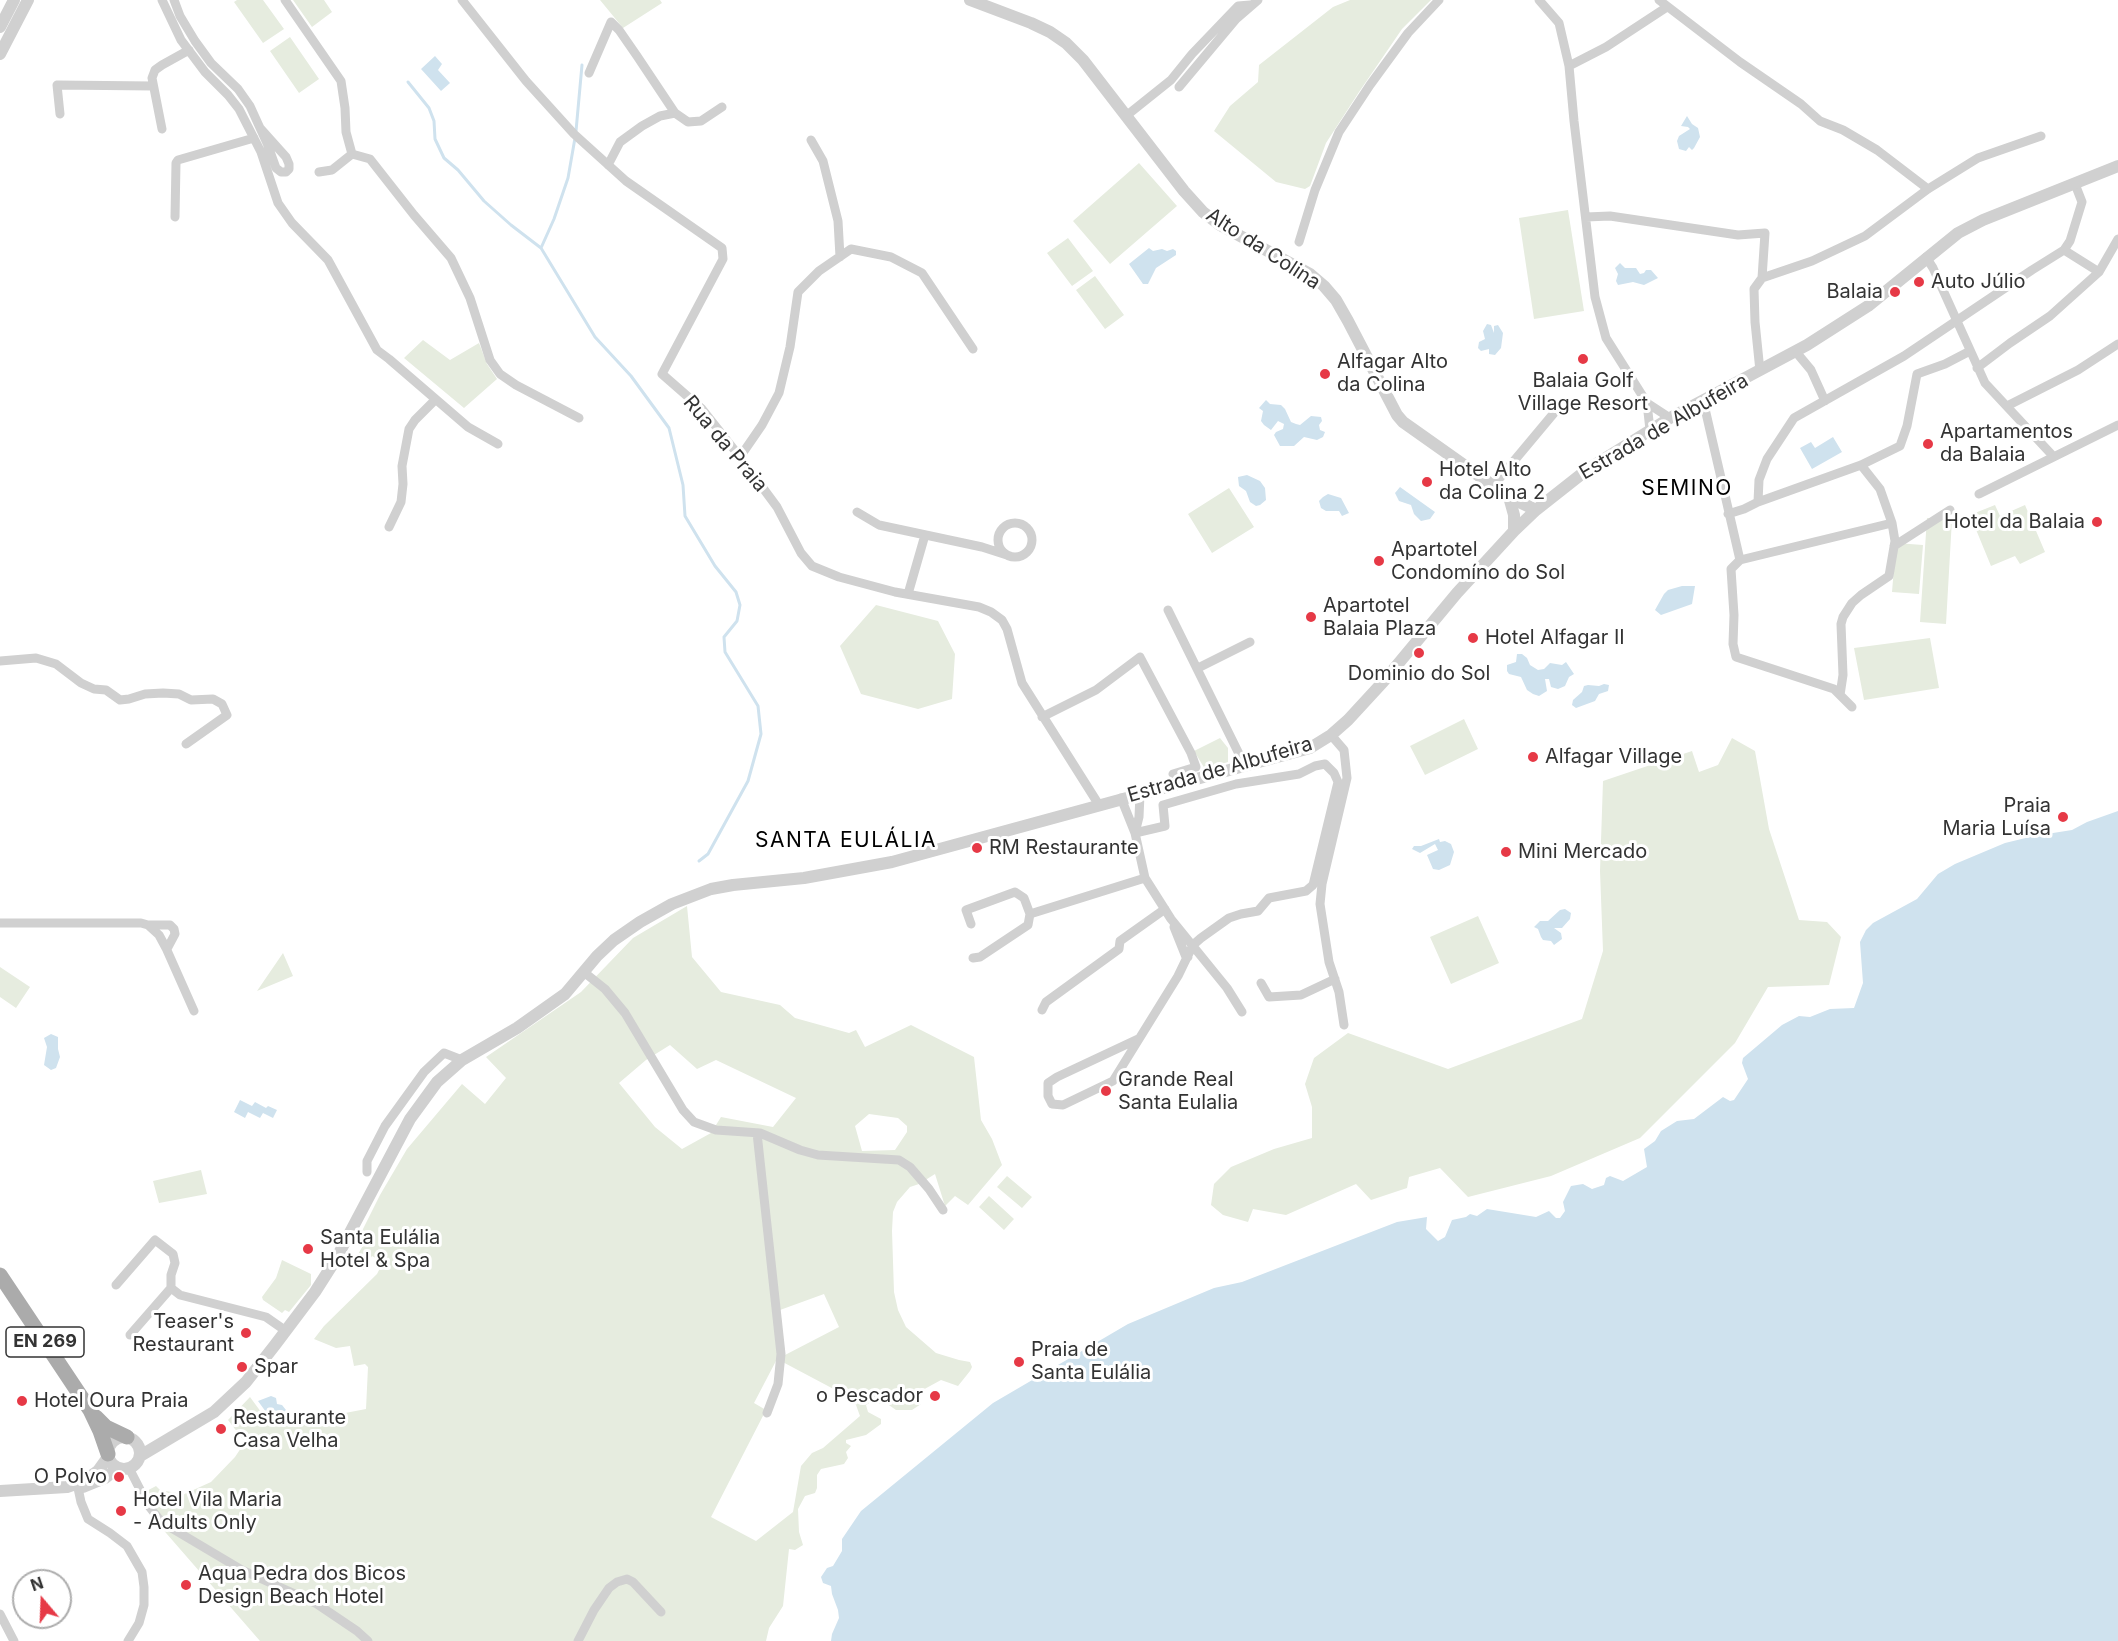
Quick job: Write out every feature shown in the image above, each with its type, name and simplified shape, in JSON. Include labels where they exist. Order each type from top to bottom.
[{"type":"main road","name":"EN 269","points":[[0,1275],[90,1410],[108,1456]]},
{"type":"main road","name":"EN 269","points":[[90,1410],[106,1427],[131,1439]]},
{"type":"street","points":[[0,27],[14,0]]},
{"type":"street","points":[[0,54],[28,0]]},
{"type":"street","points":[[162,0],[181,40],[205,72],[239,109],[254,138],[278,203],[292,223],[328,260],[377,350],[468,427],[498,444]]},
{"type":"street","points":[[174,0],[180,16],[195,41],[211,63],[238,89],[250,106],[260,128]]},
{"type":"street","points":[[285,0],[341,81],[346,132],[352,154]]},
{"type":"street","name":"Rua da Praia","points":[[462,0],[526,81],[576,136],[626,181],[722,248],[723,259],[663,374],[702,409],[740,458],[777,507],[801,553],[812,566],[839,577],[908,594],[979,607],[1002,620],[1007,629],[1022,683],[1099,805]]},
{"type":"street","name":"Alto da Colina","points":[[970,0],[1031,23],[1066,43],[1083,60],[1184,191],[1203,212],[1220,225],[1310,274],[1324,286],[1344,314],[1403,422],[1509,498],[1536,510]]},
{"type":"street","points":[[1299,242],[1315,190],[1339,132],[1408,33],[1439,0]]},
{"type":"street","points":[[1539,0],[1559,23],[1569,66],[1595,297],[1606,338],[1647,403],[1670,418]]},
{"type":"street","points":[[1659,0],[1740,62],[1801,104],[1820,121],[1843,130],[1877,150],[1928,189]]},
{"type":"street","points":[[1126,116],[1171,80],[1192,54],[1238,6],[1254,3]]},
{"type":"street","points":[[1179,87],[1254,3]]},
{"type":"street","points":[[1569,66],[1606,47],[1667,7]]},
{"type":"street","points":[[590,73],[611,22],[638,56],[675,113],[688,122],[701,121],[722,107]]},
{"type":"street","points":[[162,129],[152,78],[155,70],[189,50]]},
{"type":"street","points":[[60,114],[57,85],[153,86]]},
{"type":"street","points":[[608,165],[620,142],[660,116],[675,113]]},
{"type":"street","points":[[1760,371],[1754,288],[1762,278],[1812,261],[1865,236],[1928,189],[1978,158],[2041,136]]},
{"type":"street","points":[[175,217],[176,163],[178,160],[254,138]]},
{"type":"street","points":[[812,140],[823,161],[838,221],[840,257]]},
{"type":"street","points":[[319,172],[332,170],[352,154]]},
{"type":"street","points":[[352,154],[370,159],[451,258],[470,298],[490,360],[500,374],[549,404],[579,418]]},
{"type":"street","name":"Estrada de Albufeira","points":[[140,1456],[214,1412],[231,1397],[286,1331],[336,1259],[410,1119],[437,1082],[462,1060],[541,1012],[565,994],[597,956],[614,940],[640,922],[663,909],[711,889],[804,878],[892,862],[1310,748],[1331,735],[1348,720],[1457,593],[1514,531],[1536,510],[1588,469],[1670,418],[1796,352],[1868,306],[1926,257],[1967,229],[2118,166]]},
{"type":"street","points":[[1758,502],[1759,480],[1767,459],[1794,418],[1904,356],[2064,250],[2070,240],[2082,202],[2075,184]]},
{"type":"street","points":[[1586,217],[1610,216],[1738,235],[1765,233],[1762,278]]},
{"type":"street","points":[[1977,368],[2050,316],[2099,272],[2118,239]]},
{"type":"street","points":[[740,458],[762,425],[779,393],[790,347],[798,292],[819,271],[851,249],[891,257],[922,273],[973,349]]},
{"type":"street","points":[[2064,250],[2099,272]]},
{"type":"street","points":[[1926,257],[1984,383],[2053,456]]},
{"type":"street","points":[[2007,406],[2078,370],[2118,344]]},
{"type":"street","points":[[1728,514],[1861,465],[1900,446],[1907,426],[1917,374],[1946,364],[1970,351]]},
{"type":"street","points":[[1796,352],[1811,370],[1825,401]]},
{"type":"street","points":[[389,527],[401,502],[402,465],[409,429],[435,400]]},
{"type":"street","points":[[1703,400],[1740,560]]},
{"type":"street","points":[[1647,403],[1650,430]]},
{"type":"street","points":[[1493,486],[1554,413]]},
{"type":"street","points":[[1979,494],[2118,425]]},
{"type":"street","points":[[1840,695],[1843,675],[1841,624],[1843,617],[1861,594],[1889,576],[1894,546],[1892,523],[1880,489],[1861,465]]},
{"type":"street","points":[[1509,498],[1514,516],[1514,531]]},
{"type":"street","points":[[1894,546],[1950,510]]},
{"type":"street","points":[[857,512],[879,525],[982,547],[1010,556],[1020,556],[1029,548],[1032,540],[1028,529],[1018,523],[1009,524],[999,532],[1001,549],[1010,556]]},
{"type":"street","points":[[1852,707],[1834,689],[1736,657],[1733,644],[1731,569],[1740,560],[1892,523]]},
{"type":"street","points":[[908,594],[926,535]]},
{"type":"street","points":[[982,547],[992,544],[998,538]]},
{"type":"street","points":[[1168,610],[1245,766]]},
{"type":"street","points":[[1198,668],[1250,642]]},
{"type":"street","points":[[1042,717],[1096,690],[1140,657],[1191,753],[1196,767],[1173,774]]},
{"type":"street","points":[[0,661],[36,658],[56,664],[81,683],[106,690],[120,700],[145,693],[164,693],[178,694],[191,700],[213,699],[222,705],[227,715],[186,744]]},
{"type":"street","points":[[1331,735],[1344,750],[1347,778],[1322,884],[1320,904],[1329,962],[1339,992],[1344,1025]]},
{"type":"street","points":[[1135,833],[1165,826],[1163,805],[1236,784],[1299,774],[1315,765],[1325,764],[1334,773],[1338,782],[1313,885],[1306,891],[1269,897],[1258,911],[1229,918],[1193,945],[1178,976],[1113,1081],[1063,1105],[1052,1104],[1048,1096],[1048,1083],[1138,1039]]},
{"type":"street","points":[[1135,833],[1139,817],[1140,794]]},
{"type":"street","points":[[1121,798],[1135,833],[1145,878],[1171,919],[1227,988],[1242,1012]]},
{"type":"street","points":[[1030,915],[1145,878]]},
{"type":"street","points":[[971,924],[966,910],[1015,892],[1024,898],[1030,915],[1028,925],[980,957],[973,958]]},
{"type":"street","points":[[1042,1010],[1046,1002],[1119,950],[1120,941],[1165,909]]},
{"type":"street","points":[[1171,919],[1186,957]]},
{"type":"street","points":[[0,923],[170,925],[175,934],[166,949]]},
{"type":"street","points":[[148,925],[159,935],[194,1011]]},
{"type":"street","points":[[1186,957],[1202,957]]},
{"type":"street","points":[[585,973],[605,989],[625,1013],[683,1110],[694,1122],[716,1130],[757,1133],[818,1155],[899,1160],[929,1188],[944,1210]]},
{"type":"street","points":[[1261,983],[1269,998],[1301,995],[1335,979]]},
{"type":"street","points":[[367,1172],[367,1161],[385,1126],[424,1072],[444,1053],[462,1060]]},
{"type":"street","points":[[757,1133],[781,1354],[778,1384],[767,1413]]},
{"type":"street","points":[[116,1285],[155,1240],[173,1254],[175,1263],[171,1275],[171,1288],[130,1335]]},
{"type":"street","points":[[171,1288],[180,1295],[266,1317],[286,1331]]},
{"type":"street","points":[[0,1491],[78,1488],[105,1478],[136,1464],[140,1456],[139,1448],[131,1439]]},
{"type":"street","points":[[49,1489],[67,1487],[84,1481],[98,1471],[114,1441],[169,1440]]},
{"type":"street","points":[[108,1456],[112,1464],[123,1468],[159,1519],[173,1529],[242,1570],[317,1604],[368,1641]]},
{"type":"street","points":[[78,1488],[83,1510],[88,1519],[127,1546],[142,1572],[144,1605],[139,1623],[130,1641]]},
{"type":"street","points":[[578,1641],[594,1610],[609,1588],[617,1582],[627,1579],[633,1582],[661,1612]]},
{"type":"street","points":[[0,1614],[14,1641]]},
{"type":"shaded area","points":[[263,0],[284,29],[263,43],[234,2]]},
{"type":"shaded area","points":[[293,0],[324,0],[332,12],[312,27]]},
{"type":"shaded area","points":[[600,0],[660,0],[662,3],[623,28]]},
{"type":"shaded area","points":[[1350,0],[1431,0],[1402,29],[1359,92],[1326,143],[1310,186],[1305,189],[1276,182],[1214,131],[1230,106],[1258,82],[1259,65],[1333,7]]},
{"type":"shaded area","points":[[290,37],[319,79],[299,93],[270,51]]},
{"type":"shaded area","points":[[1139,163],[1177,206],[1110,264],[1073,221]]},
{"type":"shaded area","points":[[1568,210],[1584,311],[1534,319],[1519,218]]},
{"type":"shaded area","points":[[1068,238],[1093,271],[1072,286],[1047,253]]},
{"type":"shaded area","points":[[1095,276],[1124,315],[1105,329],[1076,290]]},
{"type":"shaded area","points":[[423,340],[450,360],[479,343],[487,364],[497,379],[464,408],[404,358]]},
{"type":"shaded area","points":[[1229,488],[1254,527],[1212,553],[1188,514]]},
{"type":"shaded area","points":[[1995,505],[2000,516],[2025,505],[2045,552],[2020,564],[2015,556],[1991,566],[1970,515]]},
{"type":"shaded area","points":[[1927,518],[1952,519],[1946,624],[1920,622]]},
{"type":"shaded area","points":[[1896,543],[1923,545],[1919,594],[1892,592]]},
{"type":"shaded area","points":[[876,605],[938,621],[955,654],[952,699],[918,709],[861,694],[840,646]]},
{"type":"shaded area","points":[[1930,638],[1939,688],[1864,700],[1854,648]]},
{"type":"shaded area","points":[[1464,719],[1478,749],[1425,775],[1410,746]]},
{"type":"shaded area","points":[[1220,738],[1228,748],[1228,762],[1205,769],[1194,751]]},
{"type":"shaded area","points":[[1732,738],[1755,751],[1769,829],[1799,920],[1827,922],[1841,937],[1829,985],[1768,987],[1735,1043],[1640,1138],[1551,1176],[1468,1197],[1440,1168],[1409,1177],[1407,1188],[1371,1200],[1356,1184],[1286,1215],[1253,1209],[1248,1222],[1223,1215],[1211,1205],[1214,1184],[1231,1167],[1274,1149],[1312,1138],[1312,1107],[1305,1084],[1314,1058],[1348,1033],[1448,1069],[1582,1019],[1603,951],[1600,871],[1603,781],[1692,751],[1699,772],[1718,765]]},
{"type":"shaded area","points":[[687,906],[692,957],[721,992],[780,1005],[795,1018],[849,1033],[856,1030],[865,1047],[911,1025],[974,1057],[981,1120],[992,1139],[1002,1165],[968,1205],[955,1196],[945,1206],[935,1174],[910,1187],[897,1202],[893,1212],[892,1231],[894,1292],[898,1310],[906,1327],[936,1353],[970,1362],[972,1367],[970,1371],[958,1386],[941,1380],[919,1392],[921,1404],[912,1410],[896,1410],[886,1403],[871,1402],[866,1405],[868,1412],[881,1419],[881,1424],[866,1435],[846,1440],[846,1443],[851,1446],[846,1452],[848,1458],[844,1464],[821,1469],[817,1475],[815,1493],[805,1496],[798,1509],[799,1532],[803,1545],[795,1550],[789,1549],[783,1606],[769,1628],[766,1641],[260,1641],[153,1518],[139,1495],[156,1486],[160,1490],[177,1493],[180,1496],[211,1482],[235,1457],[245,1442],[228,1420],[250,1397],[272,1427],[366,1409],[368,1367],[365,1364],[354,1366],[350,1346],[336,1348],[314,1339],[324,1326],[377,1274],[383,1262],[372,1256],[364,1270],[353,1263],[365,1242],[358,1239],[380,1195],[407,1149],[462,1084],[485,1104],[506,1078],[486,1057],[581,992],[633,938]],"holes":[[[670,1045],[697,1069],[716,1060],[796,1098],[773,1127],[721,1117],[711,1133],[682,1149],[655,1127],[619,1083],[646,1060]],[[869,1114],[898,1118],[907,1126],[907,1132],[895,1150],[862,1151],[855,1126]],[[824,1294],[839,1327],[785,1355],[780,1310]],[[777,1359],[843,1394],[856,1405],[860,1416],[823,1448],[812,1453],[801,1466],[793,1512],[756,1541],[711,1517],[766,1410],[754,1403]]]},
{"type":"shaded area","points":[[1478,916],[1499,963],[1451,984],[1430,937]]},
{"type":"shaded area","points":[[283,953],[293,976],[257,991]]},
{"type":"shaded area","points":[[0,967],[30,987],[16,1008],[0,997]]},
{"type":"shaded area","points":[[201,1170],[207,1194],[159,1203],[153,1181]]},
{"type":"shaded area","points":[[1007,1176],[1032,1197],[1022,1208],[997,1187]]},
{"type":"shaded area","points":[[989,1196],[1014,1219],[1004,1230],[979,1207]]},
{"type":"shaded area","points":[[282,1260],[311,1274],[311,1285],[289,1312],[285,1310],[282,1313],[262,1297],[276,1278]]},
{"type":"water","points":[[435,56],[442,64],[438,70],[450,83],[441,91],[421,69]]},
{"type":"water","points":[[1687,116],[1698,128],[1700,137],[1692,150],[1689,147],[1686,151],[1679,149],[1677,141],[1679,136],[1690,129],[1681,126]]},
{"type":"water","points":[[1149,248],[1153,251],[1173,249],[1176,255],[1156,268],[1148,284],[1143,284],[1129,264]]},
{"type":"water","points":[[1620,263],[1625,268],[1636,268],[1640,274],[1651,270],[1658,278],[1644,285],[1633,282],[1618,285],[1616,281],[1618,274],[1615,268]]},
{"type":"water","points":[[1487,324],[1491,325],[1494,333],[1494,326],[1498,325],[1503,333],[1501,348],[1495,355],[1489,354],[1489,349],[1481,351],[1478,348],[1479,342],[1485,339],[1483,331]]},
{"type":"water","points":[[1266,400],[1270,404],[1281,405],[1291,422],[1296,424],[1300,425],[1311,416],[1321,417],[1322,421],[1319,425],[1320,430],[1325,432],[1323,437],[1317,440],[1304,437],[1294,446],[1280,446],[1274,435],[1283,429],[1284,424],[1278,421],[1271,430],[1261,421],[1263,411],[1259,408]]},
{"type":"water","points":[[1833,437],[1842,452],[1812,469],[1800,448],[1811,442],[1815,448]]},
{"type":"water","points":[[1247,475],[1260,481],[1265,488],[1266,500],[1260,505],[1256,506],[1250,502],[1246,491],[1239,486],[1238,477]]},
{"type":"water","points":[[1400,487],[1435,512],[1430,519],[1421,521],[1414,514],[1411,505],[1399,501],[1395,493]]},
{"type":"water","points":[[1328,494],[1341,498],[1349,513],[1342,516],[1339,511],[1326,511],[1321,508],[1319,501]]},
{"type":"water","points":[[1682,586],[1695,586],[1692,604],[1661,615],[1655,610],[1668,590]]},
{"type":"water","points":[[1517,654],[1522,654],[1530,665],[1538,670],[1544,669],[1550,663],[1562,665],[1566,662],[1574,674],[1569,677],[1565,686],[1558,689],[1551,687],[1549,679],[1545,679],[1547,691],[1539,696],[1533,694],[1527,690],[1521,677],[1509,674],[1507,671],[1507,665],[1516,662]]},
{"type":"water","points":[[1609,685],[1608,691],[1599,694],[1595,701],[1576,708],[1572,705],[1573,700],[1582,692],[1584,686]]},
{"type":"water","points":[[2118,811],[2118,1641],[831,1641],[839,1618],[838,1610],[831,1586],[823,1583],[821,1577],[827,1568],[833,1566],[842,1551],[842,1539],[861,1511],[993,1403],[1128,1324],[1214,1288],[1242,1282],[1397,1222],[1427,1217],[1426,1229],[1438,1241],[1445,1237],[1452,1220],[1470,1214],[1477,1216],[1487,1209],[1536,1217],[1549,1211],[1556,1218],[1560,1218],[1565,1211],[1563,1202],[1571,1186],[1583,1184],[1592,1189],[1604,1185],[1606,1178],[1610,1176],[1623,1181],[1647,1167],[1644,1149],[1655,1141],[1661,1131],[1677,1121],[1694,1119],[1723,1097],[1730,1101],[1734,1100],[1748,1079],[1742,1063],[1743,1058],[1782,1025],[1799,1016],[1810,1017],[1830,1009],[1854,1008],[1863,983],[1860,942],[1866,930],[1873,923],[1917,899],[1938,874],[1955,864],[2005,843],[2072,830]]},
{"type":"water","points":[[1439,839],[1440,842],[1445,841],[1451,844],[1454,852],[1450,865],[1439,870],[1433,869],[1427,855],[1438,850],[1435,844],[1420,853],[1412,849],[1414,846],[1421,846]]},
{"type":"water","points":[[1565,909],[1571,913],[1570,919],[1562,928],[1554,928],[1561,933],[1562,939],[1554,945],[1551,941],[1543,940],[1538,929],[1534,927],[1540,921],[1548,921],[1560,910]]},
{"type":"water","points":[[51,1034],[58,1037],[60,1057],[56,1068],[51,1070],[44,1065],[47,1047],[44,1038]]},
{"type":"water","points":[[240,1100],[252,1106],[255,1102],[266,1108],[268,1106],[277,1110],[273,1118],[263,1113],[260,1118],[248,1112],[245,1118],[234,1112]]},
{"type":"water","points":[[271,1396],[276,1398],[277,1404],[282,1405],[286,1410],[279,1419],[271,1419],[258,1401]]},
{"type":"waterway","points":[[576,131],[582,65]]},
{"type":"waterway","points":[[408,82],[429,108],[434,121],[435,139],[444,158],[458,170],[484,201],[541,248]]},
{"type":"waterway","points":[[575,138],[568,178],[541,248],[595,337],[631,376],[669,428],[683,485],[685,516],[715,566],[736,592],[740,605],[737,621],[724,637],[725,652],[758,706],[761,734],[748,781],[708,854],[699,861]]},
{"type":"place","name":"Auto Júlio","points":[[1919,282]]},
{"type":"place","name":"Balaia","points":[[1895,292]]},
{"type":"place","name":"Balaia Golf Village Resort","points":[[1583,359]]},
{"type":"place","name":"Alfagar Alto da Colina","points":[[1325,374]]},
{"type":"place","name":"Apartamentos da Balaia","points":[[1928,444]]},
{"type":"place","name":"Hotel Alto da Colina 2","points":[[1427,482]]},
{"type":"place","name":"Hotel da Balaia","points":[[2097,522]]},
{"type":"place","name":"Apartotel Condomíno do Sol","points":[[1379,561]]},
{"type":"place","name":"Apartotel Balaia Plaza","points":[[1311,617]]},
{"type":"place","name":"Hotel Alfagar II","points":[[1473,638]]},
{"type":"place","name":"Dominio do Sol","points":[[1419,653]]},
{"type":"place","name":"Alfagar Village","points":[[1533,757]]},
{"type":"place","name":"Praia Maria Luísa","points":[[2063,817]]},
{"type":"place","name":"RM Restaurante","points":[[977,848]]},
{"type":"place","name":"Mini Mercado","points":[[1506,852]]},
{"type":"place","name":"Grande Real Santa Eulalia","points":[[1106,1091]]},
{"type":"place","name":"Santa Eulália Hotel & Spa","points":[[308,1249]]},
{"type":"place","name":"Teaser's Restaurant","points":[[246,1333]]},
{"type":"place","name":"Praia de Santa Eulália","points":[[1019,1362]]},
{"type":"place","name":"Spar","points":[[242,1367]]},
{"type":"place","name":"o Pescador","points":[[935,1396]]},
{"type":"place","name":"Hotel Oura Praia","points":[[22,1401]]},
{"type":"place","name":"Restaurante Casa Velha","points":[[221,1429]]},
{"type":"place","name":"O Polvo","points":[[119,1477]]},
{"type":"place","name":"Hotel Vila Maria - Adults Only","points":[[121,1511]]},
{"type":"place","name":"Aqua Pedra dos Bicos Design Beach Hotel","points":[[186,1585]]},
{"type":"district","name":"SEMINO","points":[[1687,489]]},
{"type":"district","name":"SANTA EULÁLIA","points":[[846,841]]}]
